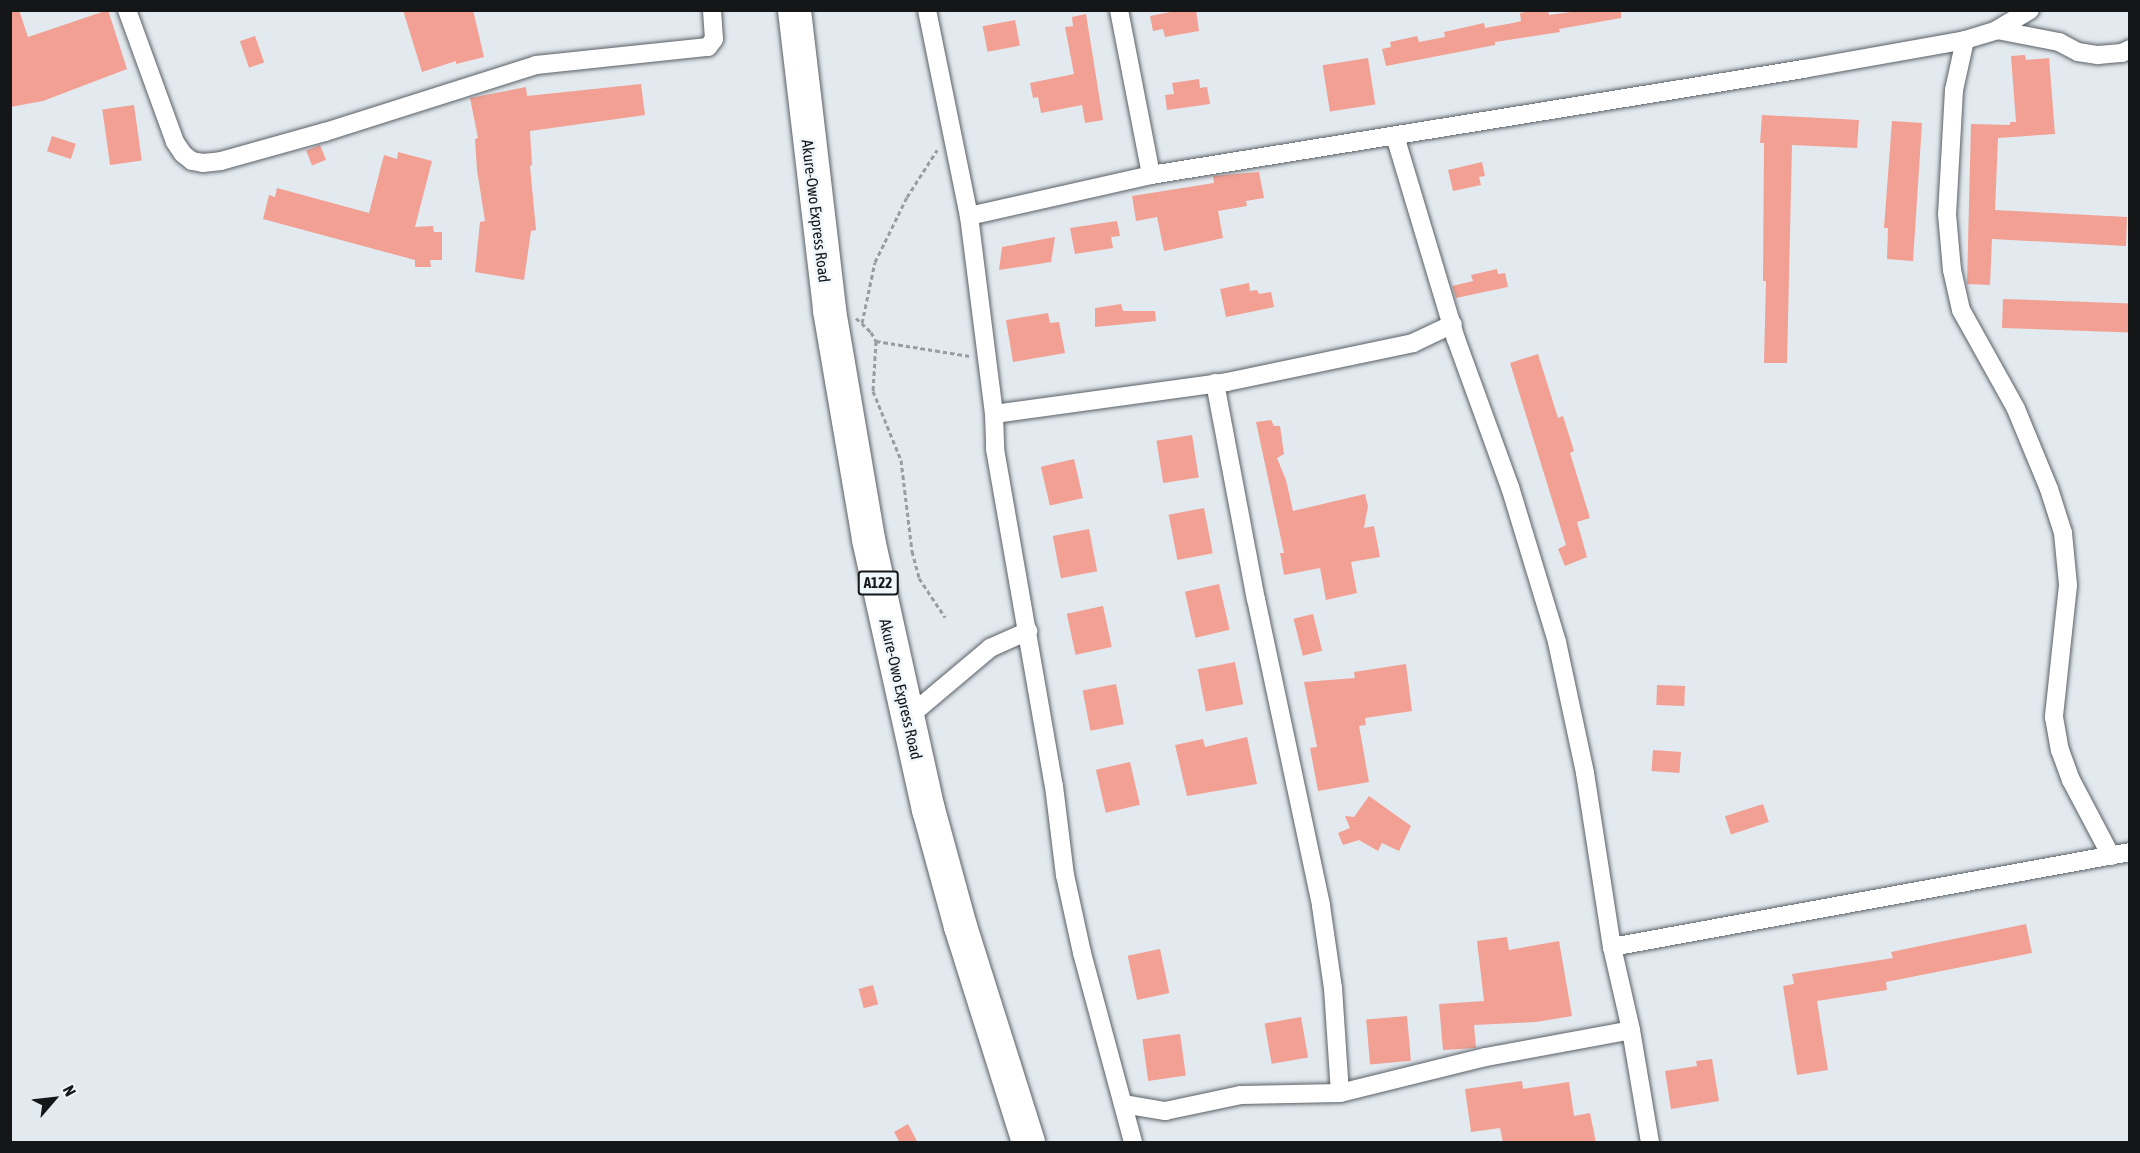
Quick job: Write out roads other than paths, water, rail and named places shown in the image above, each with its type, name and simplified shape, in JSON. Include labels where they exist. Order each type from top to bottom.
[{"type":"highway","name":"Akure-Owo Express Road","points":[[794,10],[829,310],[868,539],[907,718],[957,915],[1028,1143]]},
{"type":"street","points":[[127,10],[175,142],[183,154],[192,161],[203,163],[221,161],[325,132],[536,64],[708,47],[714,39],[712,10]]},
{"type":"street","points":[[927,10],[950,132],[969,216],[994,414],[995,449],[1054,786],[1065,874],[1082,953],[1133,1143]]},
{"type":"street","points":[[1119,10],[1151,175]]},
{"type":"street","points":[[969,216],[1151,175],[1965,40],[1997,30],[2030,10]]},
{"type":"street","points":[[1997,30],[2059,42],[2078,52],[2098,55],[2122,53],[2130,49]]},
{"type":"street","points":[[1965,40],[1954,90],[1947,214],[1952,270],[1961,310],[2016,409],[2049,489],[2063,533],[2068,585],[2054,717],[2060,750],[2071,780],[2111,856]]},
{"type":"street","points":[[1395,136],[1456,339],[1510,487],[1557,642],[1585,773],[1612,947],[1631,1030],[1650,1143]]},
{"type":"street","points":[[994,414],[1215,383],[1413,343],[1453,324]]},
{"type":"street","points":[[1215,383],[1256,598],[1321,906],[1333,988],[1340,1093]]},
{"type":"street","points":[[907,718],[990,648],[1028,631]]},
{"type":"street","points":[[1612,947],[2130,852]]},
{"type":"street","points":[[1123,1104],[1165,1111],[1241,1095],[1340,1093],[1486,1057],[1631,1030]]}]
